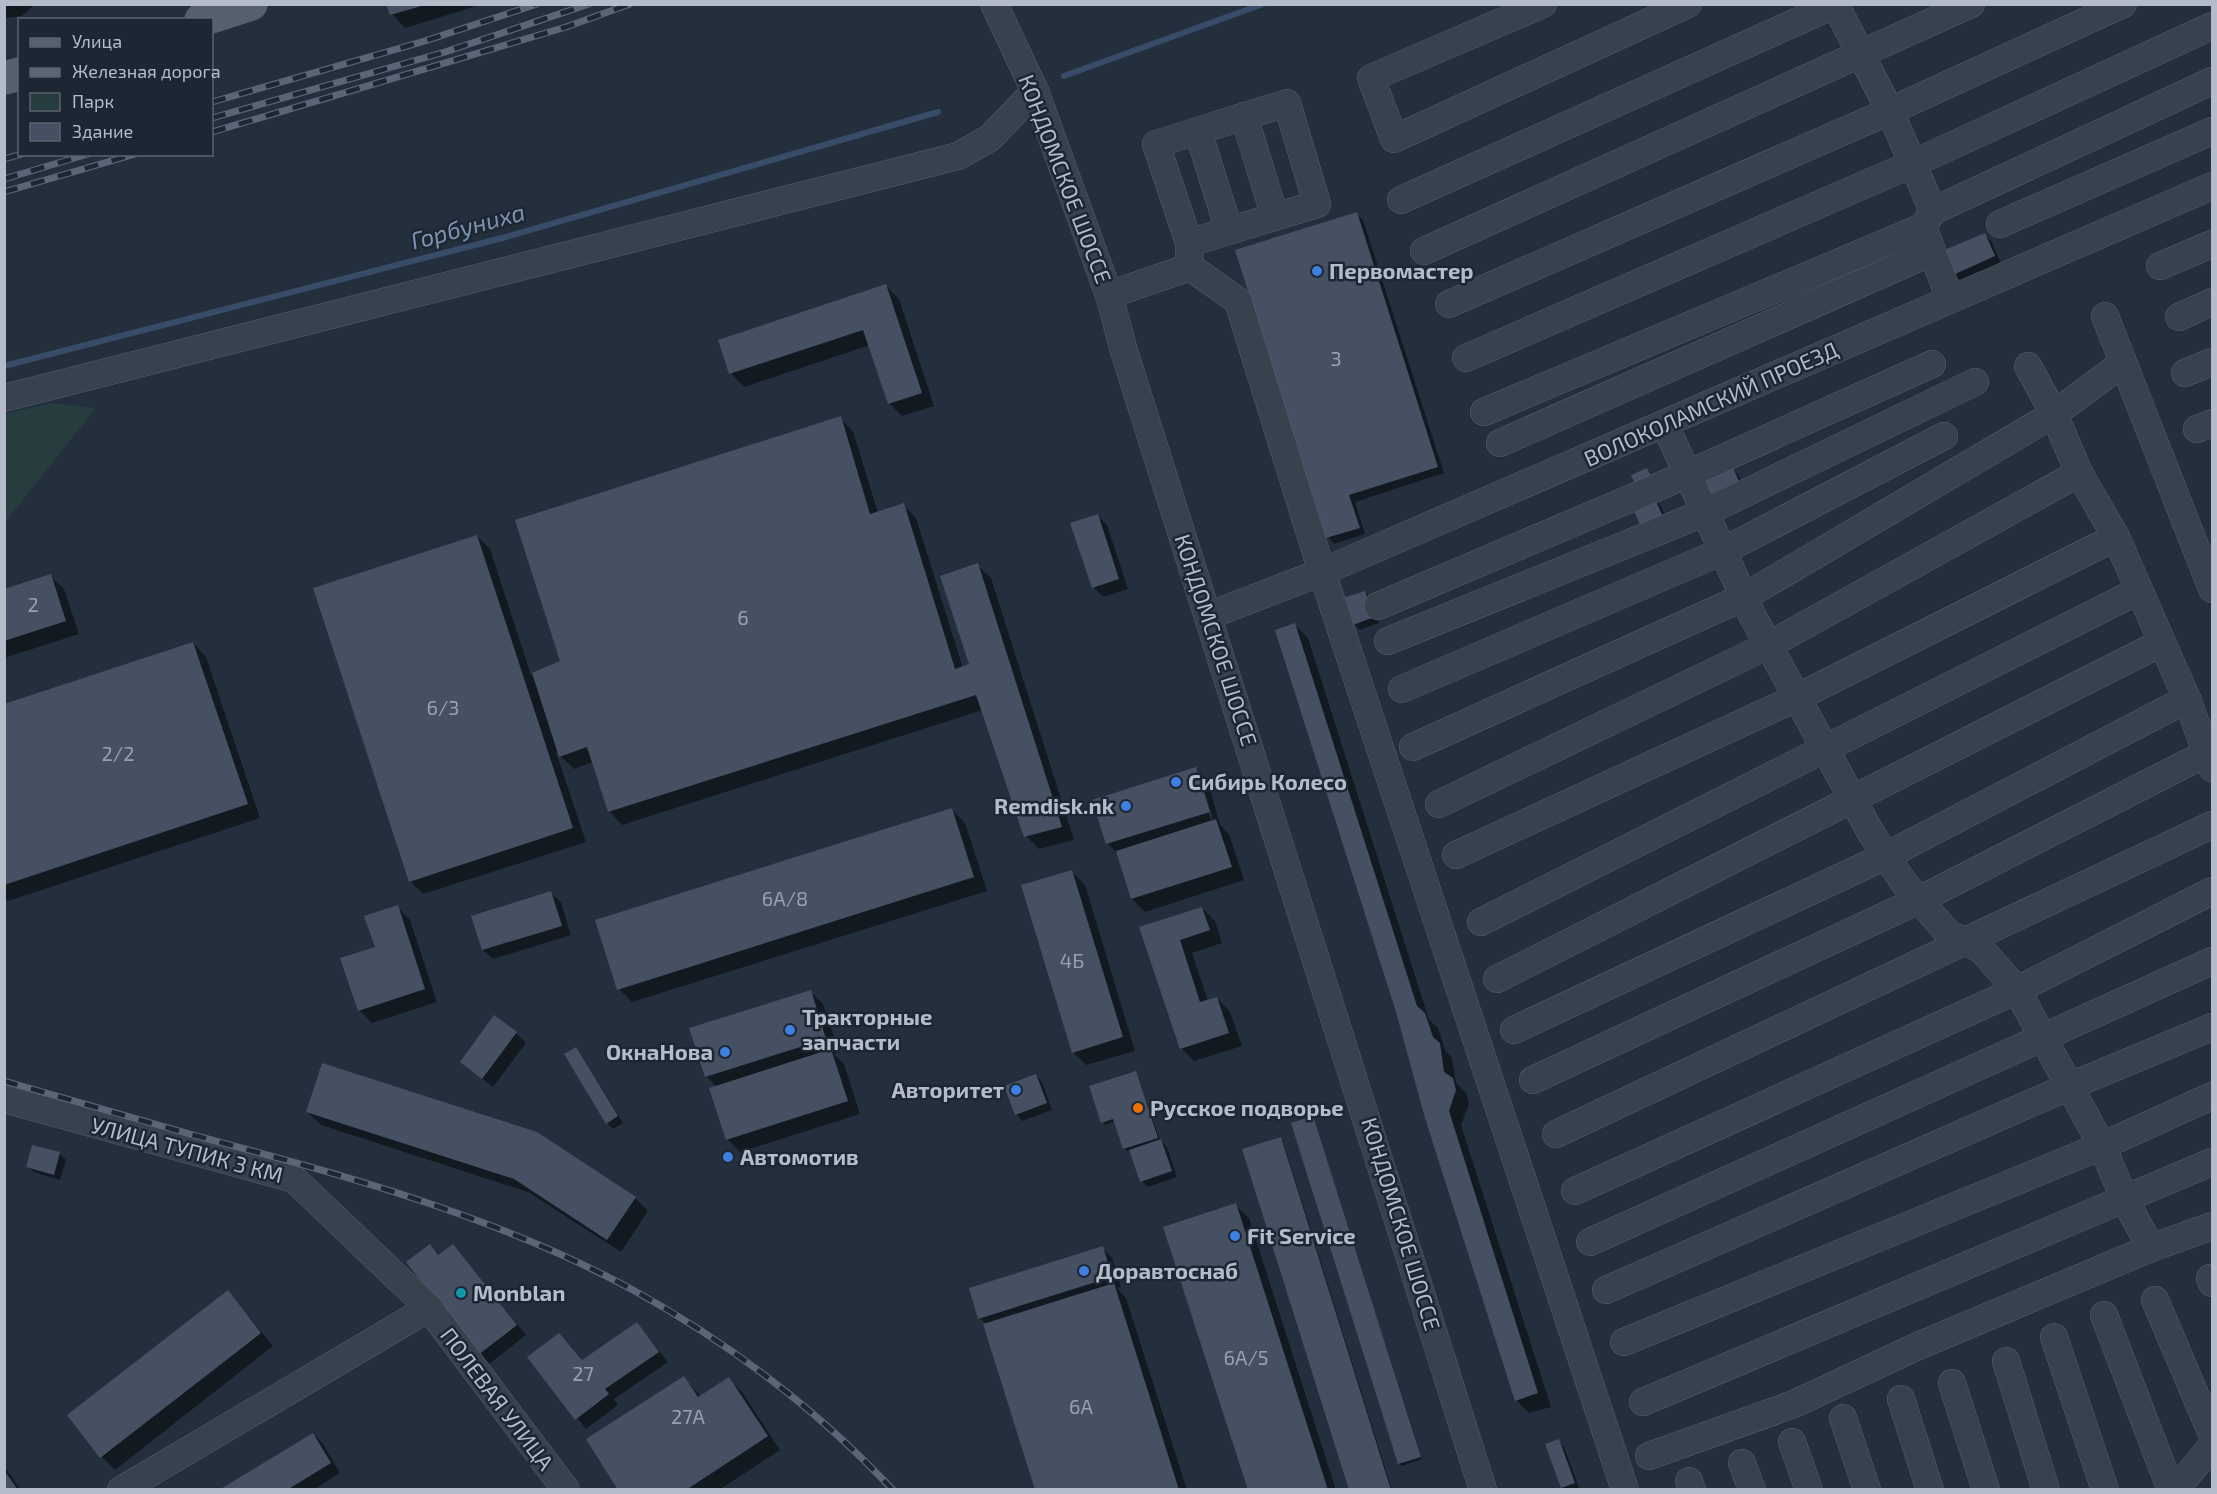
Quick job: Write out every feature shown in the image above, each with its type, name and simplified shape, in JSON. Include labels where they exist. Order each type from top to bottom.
[{"type":"main road","points":[[207,18],[251,4]]},
{"type":"street","name":"КОНДОМСКОЕ ШОССЕ","points":[[994,4],[1035,91],[1109,295],[1483,1490]]},
{"type":"street","points":[[1543,4],[1371,78],[1394,139],[1688,4]]},
{"type":"street","points":[[1424,251],[1971,4]]},
{"type":"street","points":[[1449,304],[1890,111],[2123,4]]},
{"type":"street","points":[[1401,200],[1835,5],[1862,53],[1912,164],[1928,219],[1932,252],[1950,299]]},
{"type":"street","points":[[1466,358],[1912,164],[2212,26]]},
{"type":"street","points":[[1484,412],[1928,219],[2212,81]]},
{"type":"street","points":[[4,398],[958,156],[990,138],[1035,91]]},
{"type":"street","points":[[1109,295],[1190,255],[1229,230],[1317,204],[1287,103],[1156,144],[1190,255],[1238,300],[1322,572],[1625,1490]]},
{"type":"street","points":[[1244,116],[1275,216]]},
{"type":"street","points":[[1198,131],[1229,230]]},
{"type":"street","points":[[2000,224],[2212,131]]},
{"type":"street","name":"ВОЛОКОЛАМСКИЙ ПРОЕЗД","points":[[1208,616],[1322,572],[2212,186]]},
{"type":"street","points":[[2160,266],[2212,244]]},
{"type":"street","points":[[1500,443],[1932,252]]},
{"type":"street","points":[[2179,317],[2212,302]]},
{"type":"street","points":[[2105,316],[2212,589]]},
{"type":"street","points":[[2185,374],[2212,362]]},
{"type":"street","points":[[1413,747],[1744,597],[2054,414],[2123,363]]},
{"type":"street","points":[[1378,606],[1688,474],[1932,364]]},
{"type":"street","points":[[1533,1080],[1919,900],[2210,760],[2187,699],[2116,537],[2079,473],[2054,414],[2028,366]]},
{"type":"street","points":[[1388,641],[1706,512],[1975,382]]},
{"type":"street","points":[[1665,425],[1744,597],[1852,798],[1886,856],[1919,900],[1949,934],[1981,949],[2017,990],[2102,1146],[2125,1200],[2151,1248]]},
{"type":"street","points":[[1402,689],[1723,550],[1944,436]]},
{"type":"street","points":[[1439,804],[1769,645],[2079,473]]},
{"type":"street","points":[[1456,855],[1798,697],[2116,537]]},
{"type":"street","points":[[1482,922],[1827,750],[2138,591]]},
{"type":"street","points":[[1497,979],[2161,644]]},
{"type":"street","points":[[1514,1030],[1886,856],[2187,699]]},
{"type":"street","points":[[1556,1134],[1967,943],[2212,825]]},
{"type":"street","points":[[1575,1191],[2017,990],[2212,891]]},
{"type":"street","points":[[1590,1242],[2212,961]]},
{"type":"street","points":[[1606,1290],[2070,1086],[2212,1027]]},
{"type":"street","points":[[1624,1342],[2102,1146],[2212,1096]]},
{"type":"street","name":"УЛИЦА ТУПИК 3 КМ","points":[[4,1099],[294,1179],[429,1308]]},
{"type":"street","points":[[1644,1402],[2212,1162]]},
{"type":"street","points":[[1649,1456],[1794,1404],[1918,1346],[2151,1248],[2212,1226]]},
{"type":"street","points":[[2155,1300],[2212,1434]]},
{"type":"street","points":[[121,1490],[429,1308]]},
{"type":"street","name":"ПОЛЕВАЯ УЛИЦА","points":[[429,1308],[566,1490]]},
{"type":"street","points":[[2104,1315],[2171,1490]]},
{"type":"street","points":[[2054,1336],[2105,1490]]},
{"type":"street","points":[[2006,1361],[2046,1490]]},
{"type":"street","points":[[1952,1383],[1986,1490]]},
{"type":"street","points":[[1901,1399],[1930,1490]]},
{"type":"street","points":[[1843,1418],[1867,1490]]},
{"type":"street","points":[[1792,1442],[1809,1490]]},
{"type":"street","points":[[2175,1490],[2212,1446]]},
{"type":"street","points":[[1742,1463],[1752,1490]]},
{"type":"green space","points":[[52,403],[96,408],[5,522],[5,414]]},
{"type":"building","points":[[386,4],[424,4],[425,5],[390,15]]},
{"type":"building","points":[[1357,212],[1438,467],[1349,495],[1360,528],[1326,538],[1235,250]]},
{"type":"building","points":[[1985,233],[1995,256],[1953,275],[1942,251]]},
{"type":"building","points":[[886,284],[922,393],[888,404],[863,330],[729,374],[718,340]]},
{"type":"building","points":[[841,416],[870,514],[904,503],[955,669],[969,664],[940,576],[978,563],[1062,827],[1024,837],[976,695],[608,812],[587,747],[559,757],[532,673],[560,661],[515,520]]},
{"type":"building","points":[[1732,465],[1741,486],[1708,502],[1698,481]]},
{"type":"building","points":[[1647,468],[1653,481],[1637,489],[1631,475]]},
{"type":"building","points":[[1654,497],[1665,521],[1643,531],[1632,507]]},
{"type":"building","points":[[1098,514],[1119,579],[1092,588],[1070,523]]},
{"type":"building","points":[[477,535],[573,828],[409,882],[313,588]]},
{"type":"building","points":[[51,574],[66,621],[4,641],[4,589]]},
{"type":"building","points":[[1365,591],[1374,617],[1353,625],[1343,598]]},
{"type":"building","points":[[1295,623],[1417,1006],[1425,1013],[1433,1037],[1440,1043],[1444,1072],[1453,1078],[1456,1090],[1449,1111],[1538,1393],[1515,1401],[1425,1118],[1396,1012],[1275,630]]},
{"type":"building","points":[[193,642],[248,804],[4,885],[4,704]]},
{"type":"building","points":[[1196,767],[1210,812],[1106,844],[1092,800]]},
{"type":"building","points":[[952,808],[974,877],[617,990],[595,920]]},
{"type":"building","points":[[1216,819],[1232,867],[1131,899],[1116,851]]},
{"type":"building","points":[[1072,870],[1123,1037],[1072,1053],[1021,885]]},
{"type":"building","points":[[551,891],[562,926],[482,950],[471,916]]},
{"type":"building","points":[[398,905],[425,989],[358,1011],[340,958],[375,947],[364,916]]},
{"type":"building","points":[[1202,907],[1210,930],[1180,940],[1200,1002],[1217,997],[1229,1033],[1180,1049],[1139,927]]},
{"type":"building","points":[[811,990],[826,1039],[705,1077],[689,1028]]},
{"type":"building","points":[[494,1015],[517,1032],[482,1079],[460,1062]]},
{"type":"building","points":[[576,1047],[618,1116],[606,1124],[564,1054]]},
{"type":"building","points":[[831,1049],[848,1101],[726,1140],[709,1088]]},
{"type":"building","points":[[322,1063],[537,1132],[636,1197],[607,1240],[514,1179],[306,1112]]},
{"type":"building","points":[[1136,1071],[1158,1138],[1123,1149],[1113,1119],[1101,1123],[1089,1086]]},
{"type":"building","points":[[1036,1074],[1047,1103],[1015,1115],[1004,1086]]},
{"type":"building","points":[[1313,1116],[1421,1457],[1398,1464],[1291,1123]]},
{"type":"building","points":[[1281,1137],[1391,1490],[1349,1490],[1242,1149]]},
{"type":"building","points":[[1161,1139],[1172,1171],[1140,1182],[1129,1150]]},
{"type":"building","points":[[32,1145],[60,1152],[54,1175],[26,1167]]},
{"type":"building","points":[[1236,1203],[1328,1490],[1248,1490],[1163,1227]]},
{"type":"building","name":"Monblan","points":[[430,1244],[438,1255],[453,1244],[517,1325],[478,1355],[406,1262]]},
{"type":"building","points":[[1103,1246],[1112,1277],[978,1319],[969,1288]]},
{"type":"building","points":[[1114,1283],[1179,1490],[1035,1490],[983,1324]]},
{"type":"building","points":[[228,1290],[261,1333],[100,1458],[67,1415]]},
{"type":"building","points":[[637,1322],[659,1352],[605,1389],[609,1394],[575,1420],[527,1357],[559,1333],[582,1360]]},
{"type":"building","points":[[684,1376],[698,1397],[729,1377],[768,1436],[686,1490],[618,1490],[586,1439]]},
{"type":"building","points":[[313,1433],[331,1463],[287,1490],[219,1490]]},
{"type":"building","points":[[1559,1439],[1575,1483],[1561,1488],[1545,1444]]},
{"type":"building","points":[[4,1470],[18,1490],[4,1490]]},
{"type":"waterway","name":"Горбуниха","points":[[1064,76],[1263,4]]},
{"type":"waterway","name":"Горбуниха","points":[[4,366],[506,237],[938,112]]},
{"type":"railway","points":[[213,102],[425,41],[537,4]]},
{"type":"railway","points":[[213,118],[445,52],[589,4]]},
{"type":"railway","points":[[213,132],[566,27],[630,4]]},
{"type":"railway","points":[[4,159],[18,155]]},
{"type":"railway","points":[[4,179],[81,156]]},
{"type":"railway","points":[[4,192],[128,156]]},
{"type":"railway","points":[[4,1081],[420,1200],[528,1240],[581,1264],[633,1290],[738,1355],[834,1432],[893,1490]]},
{"type":"place","name":"Первомастер","points":[[1317,271]]},
{"type":"place","name":"Сибирь Колесо","points":[[1176,782]]},
{"type":"place","name":"Remdisk.nk","points":[[1126,806]]},
{"type":"place","name":"Тракторные запчасти","points":[[790,1030]]},
{"type":"place","name":"ОкнаНова","points":[[725,1052]]},
{"type":"place","name":"Авторитет","points":[[1016,1090]]},
{"type":"place","name":"Русское подворье","points":[[1138,1108]]},
{"type":"place","name":"Автомотив","points":[[728,1157]]},
{"type":"place","name":"Fit Service","points":[[1235,1236]]},
{"type":"place","name":"Доравтоснаб","points":[[1084,1271]]},
{"type":"place","name":"Monblan","points":[[461,1293]]}]
